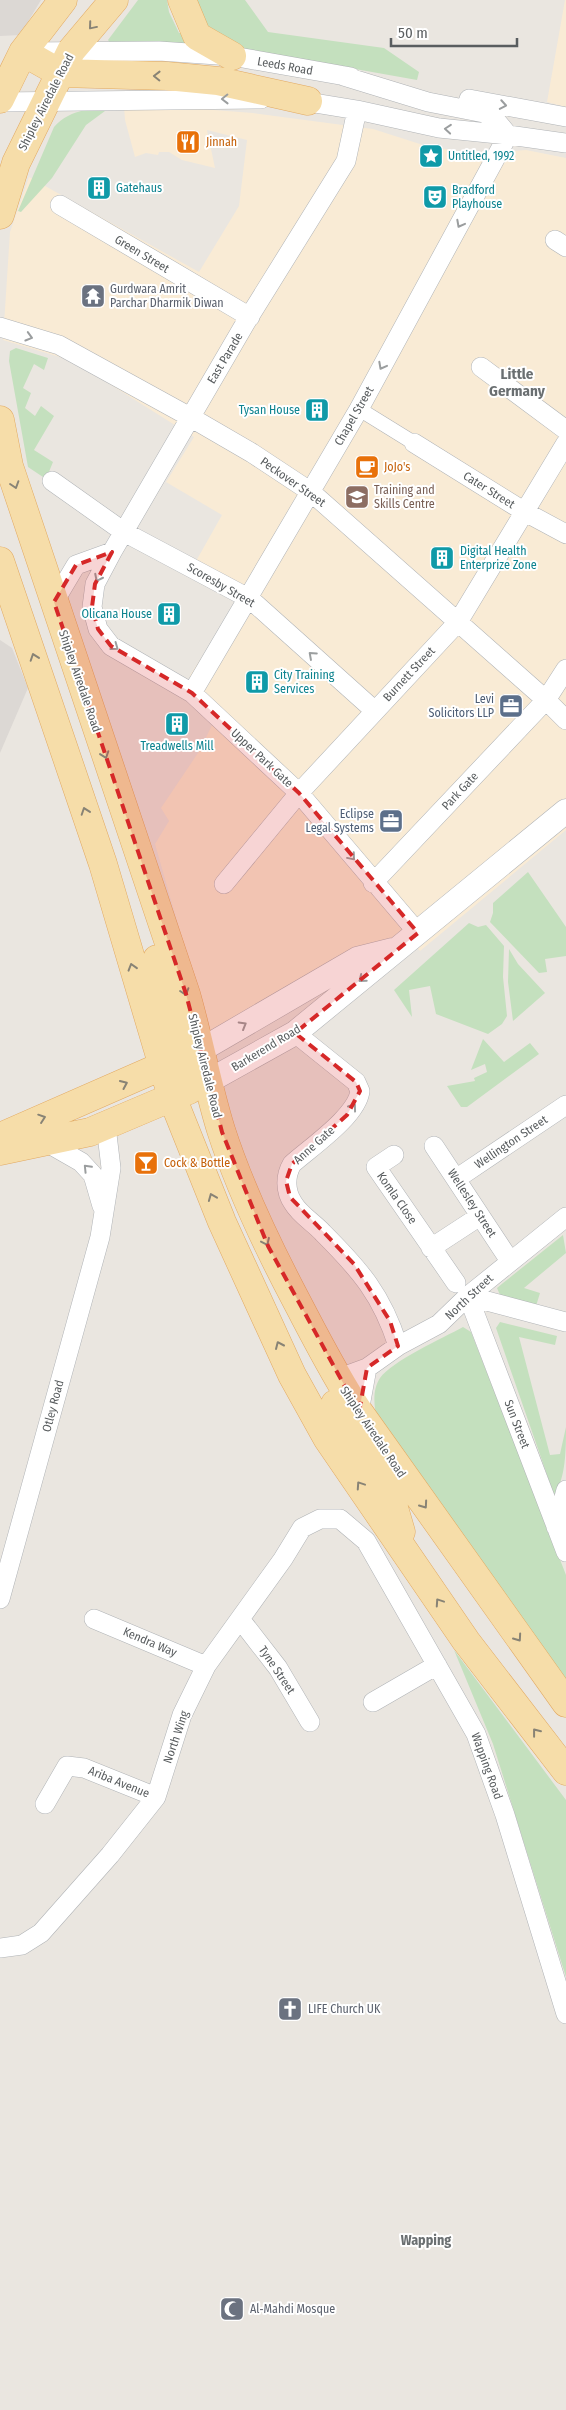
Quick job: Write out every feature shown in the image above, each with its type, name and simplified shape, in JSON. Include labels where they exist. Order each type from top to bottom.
[{"type":"main road","points":[[46,100],[2,90],[12,53],[63,0]]},
{"type":"main road","name":"Shipley Airedale Road","points":[[0,215],[8,171],[65,62],[114,0]]},
{"type":"main road","points":[[182,0],[197,36],[232,56]]},
{"type":"main road","points":[[12,53],[167,76],[210,80],[308,101]]},
{"type":"main road","name":"Shipley Airedale Road","points":[[0,420],[9,466],[186,994],[182,1058],[172,1097],[222,1222],[292,1375],[327,1438],[466,1641],[566,1771]]},
{"type":"main road","name":"Shipley Airedale Road","points":[[0,561],[103,864],[182,1058],[206,1082],[237,1173],[264,1238],[337,1378],[359,1412],[566,1703]]},
{"type":"main road","name":"Barkerend Road","points":[[0,1137],[182,1058]]},
{"type":"main road","name":"Barkerend Road","points":[[0,1151],[46,1142],[106,1126],[206,1082]]},
{"type":"main road","points":[[337,1378],[333,1400],[358,1448],[390,1494],[408,1557]]},
{"type":"street","name":"Leeds Road","points":[[65,62],[159,51],[232,56],[566,117]]},
{"type":"street","points":[[340,75],[428,102],[484,113],[494,118],[508,134]]},
{"type":"street","points":[[46,100],[270,99],[308,101],[440,128],[508,134],[566,143]]},
{"type":"street","name":"East Parade","points":[[92,607],[95,584],[112,552],[250,317],[346,162],[356,110]]},
{"type":"street","name":"Chapel Street","points":[[192,693],[250,599],[361,405],[508,134]]},
{"type":"street","name":"Green Street","points":[[60,205],[250,317]]},
{"type":"street","name":"Peckover Street","points":[[0,327],[59,345],[252,453],[311,492],[546,700],[566,720]]},
{"type":"street","points":[[481,367],[566,430]]},
{"type":"street","points":[[361,405],[414,443]]},
{"type":"street","name":"Cater Street","points":[[414,443],[524,512],[566,534]]},
{"type":"street","name":"Burnett Street","points":[[224,884],[299,792],[458,622],[566,443]]},
{"type":"street","name":"Scoresby Street","points":[[52,481],[124,532],[250,599],[375,711]]},
{"type":"street","points":[[54,602],[76,565],[112,552]]},
{"type":"street","name":"Upper Park Gate","points":[[92,607],[98,629],[111,646],[192,693],[299,792],[418,933]]},
{"type":"street","name":"Park Gate","points":[[373,882],[546,700],[566,669]]},
{"type":"street","name":"Barkerend Road","points":[[206,1082],[295,1033],[566,811]]},
{"type":"street","name":"Barkerend Road","points":[[182,1058],[356,959],[400,948]]},
{"type":"street","name":"Anne Gate","points":[[295,1033],[356,1082],[360,1091],[357,1103],[347,1115],[292,1164],[287,1172],[286,1181],[290,1197],[298,1210],[354,1264],[379,1298],[398,1346]]},
{"type":"street","name":"Wellington Street","points":[[456,1179],[566,1105]]},
{"type":"street","name":"Otley Road","points":[[0,1598],[100,1237],[111,1168],[106,1126]]},
{"type":"street","name":"Otley Road","points":[[46,1142],[80,1162],[93,1175],[104,1212]]},
{"type":"street","name":"Wellesley Street","points":[[434,1146],[510,1261]]},
{"type":"street","name":"Komla Close","points":[[394,1155],[376,1167],[462,1290]]},
{"type":"street","points":[[432,1248],[480,1216]]},
{"type":"street","name":"North Street","points":[[337,1378],[366,1368],[398,1346],[439,1324],[462,1290],[510,1261],[566,1217]]},
{"type":"street","points":[[462,1290],[566,1322]]},
{"type":"street","name":"Sun Street","points":[[462,1290],[566,1552]]},
{"type":"street","points":[[359,1412],[366,1368]]},
{"type":"street","points":[[556,1527],[566,1490]]},
{"type":"street","name":"North Wing","points":[[0,1948],[22,1946],[41,1933],[110,1856],[156,1797],[182,1715],[206,1666],[283,1559],[302,1528],[320,1519],[340,1519]]},
{"type":"street","name":"Wapping Road","points":[[340,1519],[366,1541],[476,1734],[505,1815],[566,2014]]},
{"type":"street","name":"Kendra Way","points":[[94,1619],[206,1666]]},
{"type":"street","name":"Tyne Street","points":[[240,1619],[278,1668],[310,1722]]},
{"type":"street","points":[[373,1702],[437,1665]]},
{"type":"street","name":"Ariba Avenue","points":[[44,1804],[67,1766],[84,1768],[156,1797]]},
{"type":"highlighted area","points":[[112,552],[95,584],[92,607],[98,629],[111,646],[192,693],[299,793],[418,933],[295,1033],[356,1082],[360,1091],[347,1115],[292,1164],[286,1181],[290,1197],[354,1264],[390,1321],[398,1346],[367,1368],[359,1412],[268,1246],[222,1132],[186,994],[54,602],[76,565]]},
{"type":"shaded area","points":[[0,0],[41,0],[20,35],[0,36]]},
{"type":"shaded area","points":[[566,0],[566,107],[547,102]]},
{"type":"shaded area","points":[[124,107],[188,108],[253,113],[373,129],[423,145],[474,154],[526,150],[566,158],[566,830],[420,951],[403,931],[395,937],[380,942],[219,1034],[208,1030],[155,844],[169,821],[161,808],[200,750],[212,725],[193,706],[189,696],[190,675],[238,602],[191,570],[222,515],[166,482],[194,437],[73,361],[3,340],[10,232],[29,177],[199,272],[239,206],[247,140],[207,130],[215,168],[182,160],[169,152],[159,152],[158,155],[146,153],[135,157],[125,120]]},
{"type":"shaded area","points":[[0,640],[12,648],[28,688],[0,753]]},
{"type":"green space","points":[[138,0],[167,0],[169,12],[179,33],[184,33],[190,45],[110,43],[108,40]]},
{"type":"green space","points":[[191,0],[245,0],[268,32],[384,48],[419,72],[417,80],[237,48],[209,37]]},
{"type":"green space","points":[[85,110],[105,111],[86,125],[52,178],[21,212],[18,211],[54,127],[68,116]]},
{"type":"green space","points":[[16,348],[48,358],[44,370],[34,364],[23,388],[31,393],[25,408],[35,416],[41,406],[54,416],[34,450],[53,462],[46,479],[28,467],[9,361],[10,351]]},
{"type":"green space","points":[[528,872],[566,927],[566,956],[545,959],[547,972],[539,973],[490,922],[493,913],[493,903]]},
{"type":"green space","points":[[469,923],[478,927],[486,925],[504,946],[503,977],[507,1016],[502,1024],[488,1034],[436,1014],[430,986],[409,990],[412,1017],[394,990]]},
{"type":"green space","points":[[509,949],[518,964],[545,993],[513,1021],[508,982]]},
{"type":"green space","points":[[483,1039],[504,1062],[530,1043],[539,1054],[467,1107],[461,1107],[447,1086],[475,1081],[474,1078],[487,1072],[485,1064],[471,1070]]},
{"type":"green space","points":[[563,1235],[566,1253],[524,1288],[540,1293],[536,1306],[500,1295],[497,1288]]},
{"type":"green space","points":[[500,1322],[557,1336],[555,1345],[519,1337],[550,1455],[560,1454],[566,1427],[563,1472],[554,1495],[496,1328]]},
{"type":"green space","points":[[463,1327],[471,1332],[566,1575],[566,1687],[377,1420],[375,1393],[377,1383],[386,1371],[406,1357]]},
{"type":"green space","points":[[454,1650],[566,1800],[566,1977],[493,1744]]},
{"type":"place","name":"Jinnah","points":[[188,142]]},
{"type":"place","name":"Untitled, 1992","points":[[431,156]]},
{"type":"place","name":"Gatehaus","points":[[99,188]]},
{"type":"place","name":"Bradford Playhouse","points":[[435,197]]},
{"type":"place","name":"Gurdwara Amrit Parchar Dharmik Diwan","points":[[93,296]]},
{"type":"place","name":"Tysan House","points":[[317,410]]},
{"type":"place","name":"JoJo's","points":[[367,467]]},
{"type":"place","name":"Training and Skills Centre","points":[[357,497]]},
{"type":"place","name":"Digital Health Enterprize Zone","points":[[442,558]]},
{"type":"place","name":"Olicana House","points":[[169,614]]},
{"type":"place","name":"City Training Services","points":[[257,682]]},
{"type":"place","name":"Levi Solicitors LLP","points":[[511,706]]},
{"type":"place","name":"Treadwells Mill","points":[[177,724]]},
{"type":"place","name":"Eclipse Legal Systems","points":[[391,821]]},
{"type":"place","name":"Cock & Bottle","points":[[146,1163]]},
{"type":"place","name":"LIFE Church UK","points":[[290,2009]]},
{"type":"place","name":"Al‐Mahdi Mosque","points":[[232,2309]]},
{"type":"district","name":"Little Germany","points":[[517,382]]},
{"type":"district","name":"Wapping","points":[[426,2240]]}]
